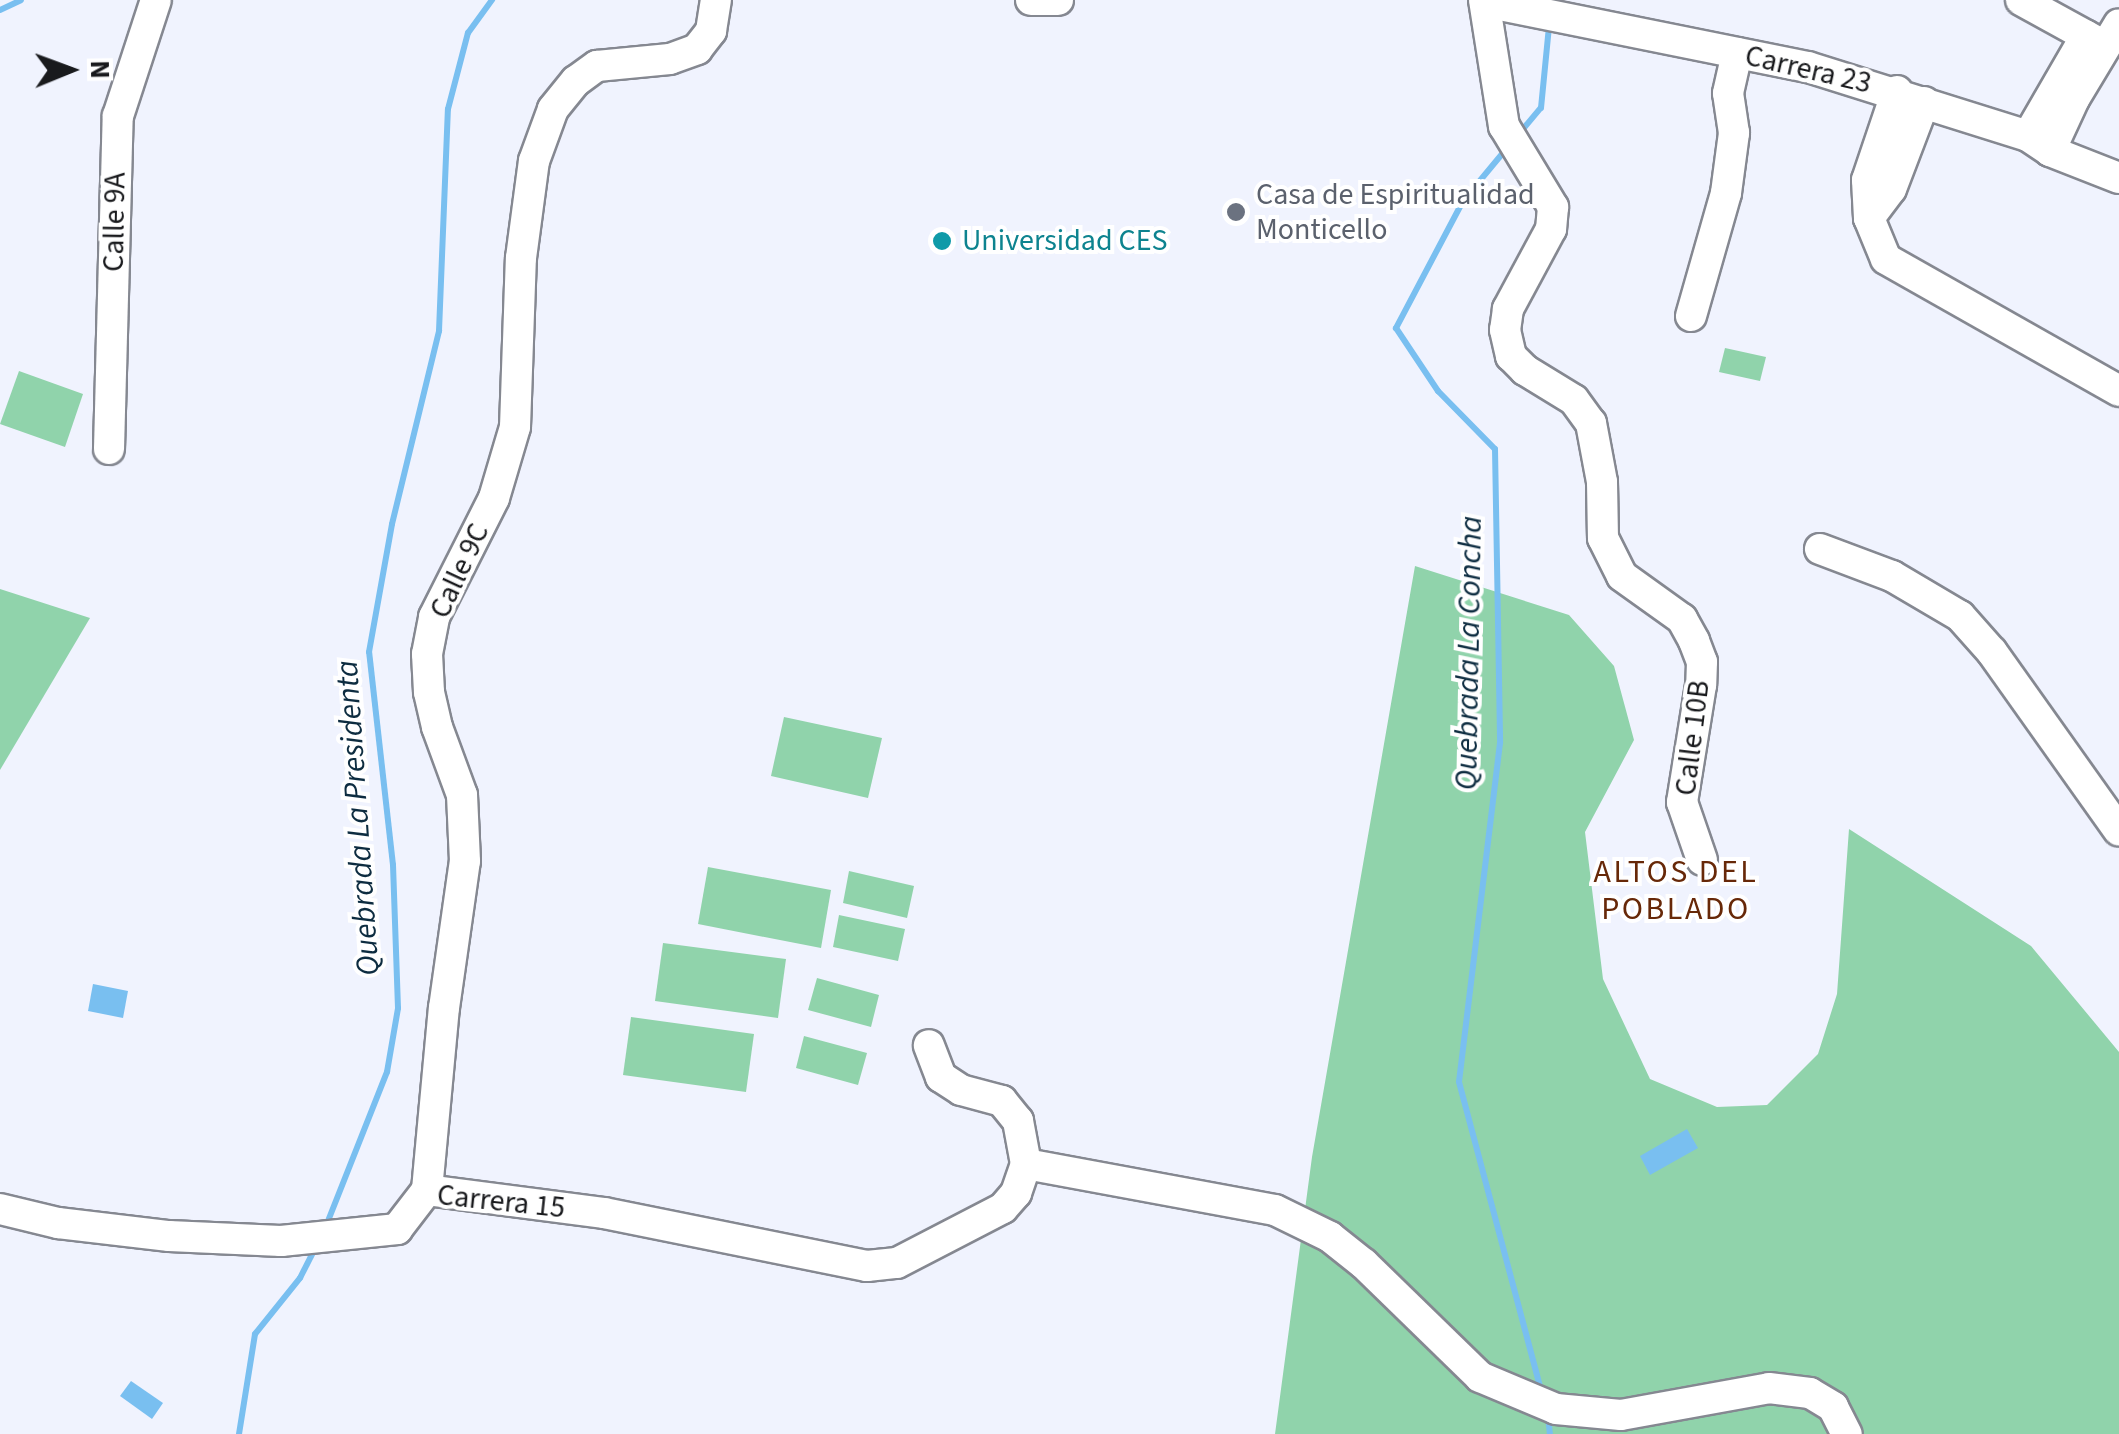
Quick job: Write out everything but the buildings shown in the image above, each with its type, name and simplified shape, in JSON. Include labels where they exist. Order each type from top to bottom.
[{"type":"street","name":"Calle 9A","points":[[109,449],[118,116],[156,0]]},
{"type":"street","name":"Calle 9C","points":[[427,1190],[444,1008],[465,861],[462,795],[428,692],[428,654],[434,617],[506,468],[520,387],[520,258],[534,161],[553,109],[576,80],[598,66],[670,59],[697,49],[711,32],[716,0]]},
{"type":"street","points":[[2021,0],[2103,35],[2039,143]]},
{"type":"street","name":"Carrera 23","points":[[1485,1],[1737,53],[1910,96],[2039,143],[2119,178]]},
{"type":"street","name":"Calle 10B","points":[[1485,1],[1504,126],[1544,186],[1553,207],[1551,228],[1508,309],[1505,330],[1510,356],[1574,400],[1590,423],[1602,482],[1603,538],[1622,576],[1682,619],[1694,641],[1702,662],[1701,686],[1682,802],[1702,860]]},
{"type":"street","points":[[1691,316],[1726,193],[1734,133],[1728,93],[1737,53]]},
{"type":"street","points":[[1910,96],[1867,180],[1869,218],[1886,259],[2119,390]]},
{"type":"street","points":[[1820,549],[1892,576],[1960,616],[1992,652],[2119,831]]},
{"type":"street","points":[[929,1045],[941,1077],[961,1090],[1002,1101],[1018,1121],[1026,1164],[1274,1210],[1330,1237],[1364,1264],[1480,1376],[1556,1409],[1621,1414],[1768,1388],[1810,1393],[1834,1407],[1847,1434]]},
{"type":"street","name":"Carrera 15","points":[[0,1209],[58,1222],[169,1236],[280,1241],[398,1229],[427,1190],[604,1213],[867,1266],[897,1263],[1003,1208],[1016,1194],[1026,1164]]},
{"type":"green space","points":[[1725,348],[1766,357],[1760,381],[1719,372]]},
{"type":"green space","points":[[19,371],[83,394],[65,447],[0,424]]},
{"type":"green space","points":[[1415,566],[1569,615],[1614,666],[1634,740],[1585,832],[1603,979],[1650,1079],[1717,1107],[1767,1105],[1818,1054],[1837,994],[1849,829],[2031,946],[2119,1052],[2119,1434],[1275,1434],[1312,1157]]},
{"type":"green space","points":[[0,589],[90,618],[0,770]]},
{"type":"green space","points":[[784,717],[882,738],[868,798],[771,776]]},
{"type":"green space","points":[[708,867],[831,890],[821,948],[698,924]]},
{"type":"green space","points":[[849,871],[914,886],[907,918],[843,903]]},
{"type":"green space","points":[[839,915],[905,929],[898,961],[833,947]]},
{"type":"green space","points":[[663,943],[786,959],[778,1018],[655,1001]]},
{"type":"green space","points":[[817,978],[879,995],[871,1027],[808,1010]]},
{"type":"green space","points":[[631,1017],[754,1034],[746,1092],[623,1075]]},
{"type":"green space","points":[[804,1036],[867,1053],[858,1085],[796,1068]]},
{"type":"water","points":[[93,984],[128,991],[123,1018],[88,1011]]},
{"type":"water","points":[[1687,1129],[1698,1148],[1650,1175],[1640,1156]]},
{"type":"water","points":[[131,1381],[163,1403],[152,1419],[120,1396]]},
{"type":"waterway","points":[[0,10],[21,0]]},
{"type":"waterway","name":"Quebrada La Presidenta","points":[[326,1226],[387,1072],[398,1008],[393,865],[369,652],[392,524],[439,331],[448,109],[468,33],[492,0]]},
{"type":"waterway","name":"Quebrada La Concha","points":[[1518,135],[1541,108],[1549,26]]},
{"type":"waterway","name":"Quebrada La Concha","points":[[1507,148],[1463,201],[1396,328],[1438,391],[1495,449],[1500,743],[1459,1082],[1542,1394]]},
{"type":"waterway","name":"Quebrada La Presidenta","points":[[239,1434],[255,1334],[300,1278],[316,1246]]},
{"type":"waterway","name":"Quebrada La Concha","points":[[1548,1416],[1550,1434]]},
{"type":"place","name":"Casa de Espiritualidad Monticello","points":[[1236,212]]},
{"type":"place","name":"Universidad CES","points":[[942,241]]},
{"type":"district","name":"ALTOS DEL POBLADO","points":[[1676,892]]}]
